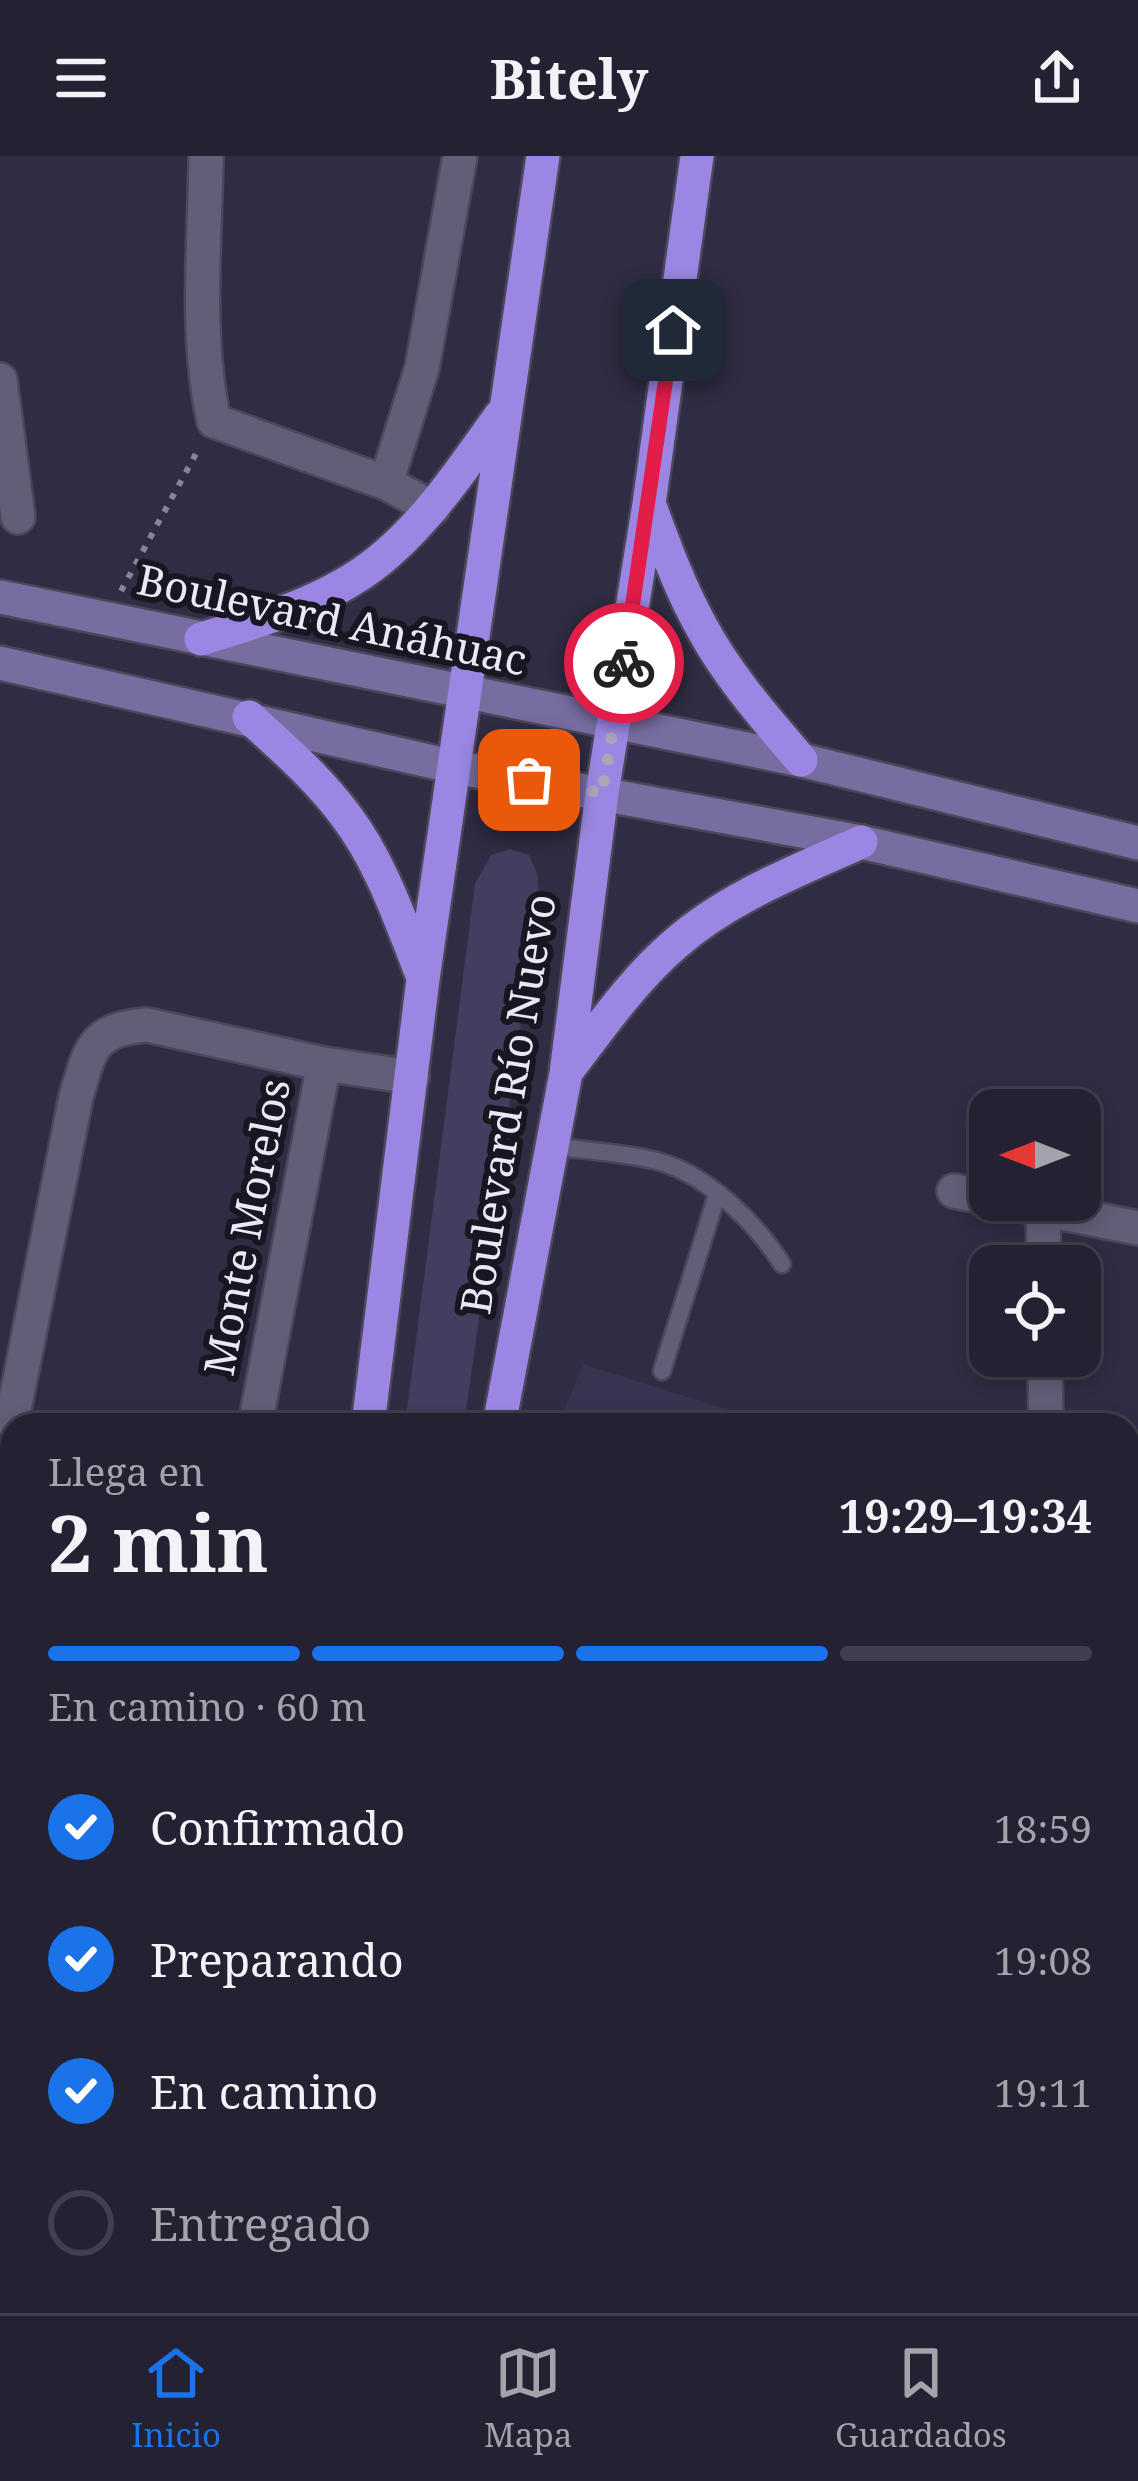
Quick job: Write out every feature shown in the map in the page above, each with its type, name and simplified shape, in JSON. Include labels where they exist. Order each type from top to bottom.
[{"type":"highway","points":[[370,1413],[423,979],[543,156]]},
{"type":"highway","name":"Boulevard Río Nuevo","points":[[501,1413],[566,1072],[602,793],[698,156]]},
{"type":"highway","points":[[202,639],[279,615],[329,592],[386,556],[433,508],[506,409]]},
{"type":"highway","points":[[649,504],[677,579],[702,628],[733,677],[801,760]]},
{"type":"highway","points":[[249,717],[298,761],[349,819],[392,900],[423,979]]},
{"type":"highway","points":[[566,1072],[626,995],[674,944],[724,908],[861,842]]},
{"type":"main road","name":"Boulevard Anáhuac","points":[[0,597],[801,760],[1138,843]]},
{"type":"main road","points":[[0,663],[455,767],[861,842],[1138,906]]},
{"type":"street","points":[[206,156],[203,324],[206,385],[214,421],[386,483],[433,508]]},
{"type":"street","points":[[386,483],[422,368],[460,156]]},
{"type":"street","points":[[0,380],[18,517]]},
{"type":"street","points":[[13,1413],[76,1097],[98,1041],[117,1027],[147,1025],[324,1064]]},
{"type":"street","name":"Monte Morelos","points":[[257,1413],[324,1064],[412,1076]]},
{"type":"street","points":[[954,1191],[969,1194]]},
{"type":"street","points":[[1101,1221],[1138,1228]]},
{"type":"street","points":[[1045,1377],[1046,1413]]},
{"type":"lane","points":[[552,1146],[672,1166],[717,1195],[767,1241],[782,1264]]},
{"type":"lane","points":[[662,1370],[717,1195]]},
{"type":"path","points":[[105,619],[214,421]]},
{"type":"shaded area","points":[[510,849],[529,855],[539,896],[466,1413],[407,1413],[475,884],[491,855]]},
{"type":"shaded area","points":[[583,1364],[738,1413],[563,1413]]},
{"type":"way so far","points":[[529,780],[602,793],[624,663]]},
{"type":"route","points":[[624,663],[673,330]]}]
